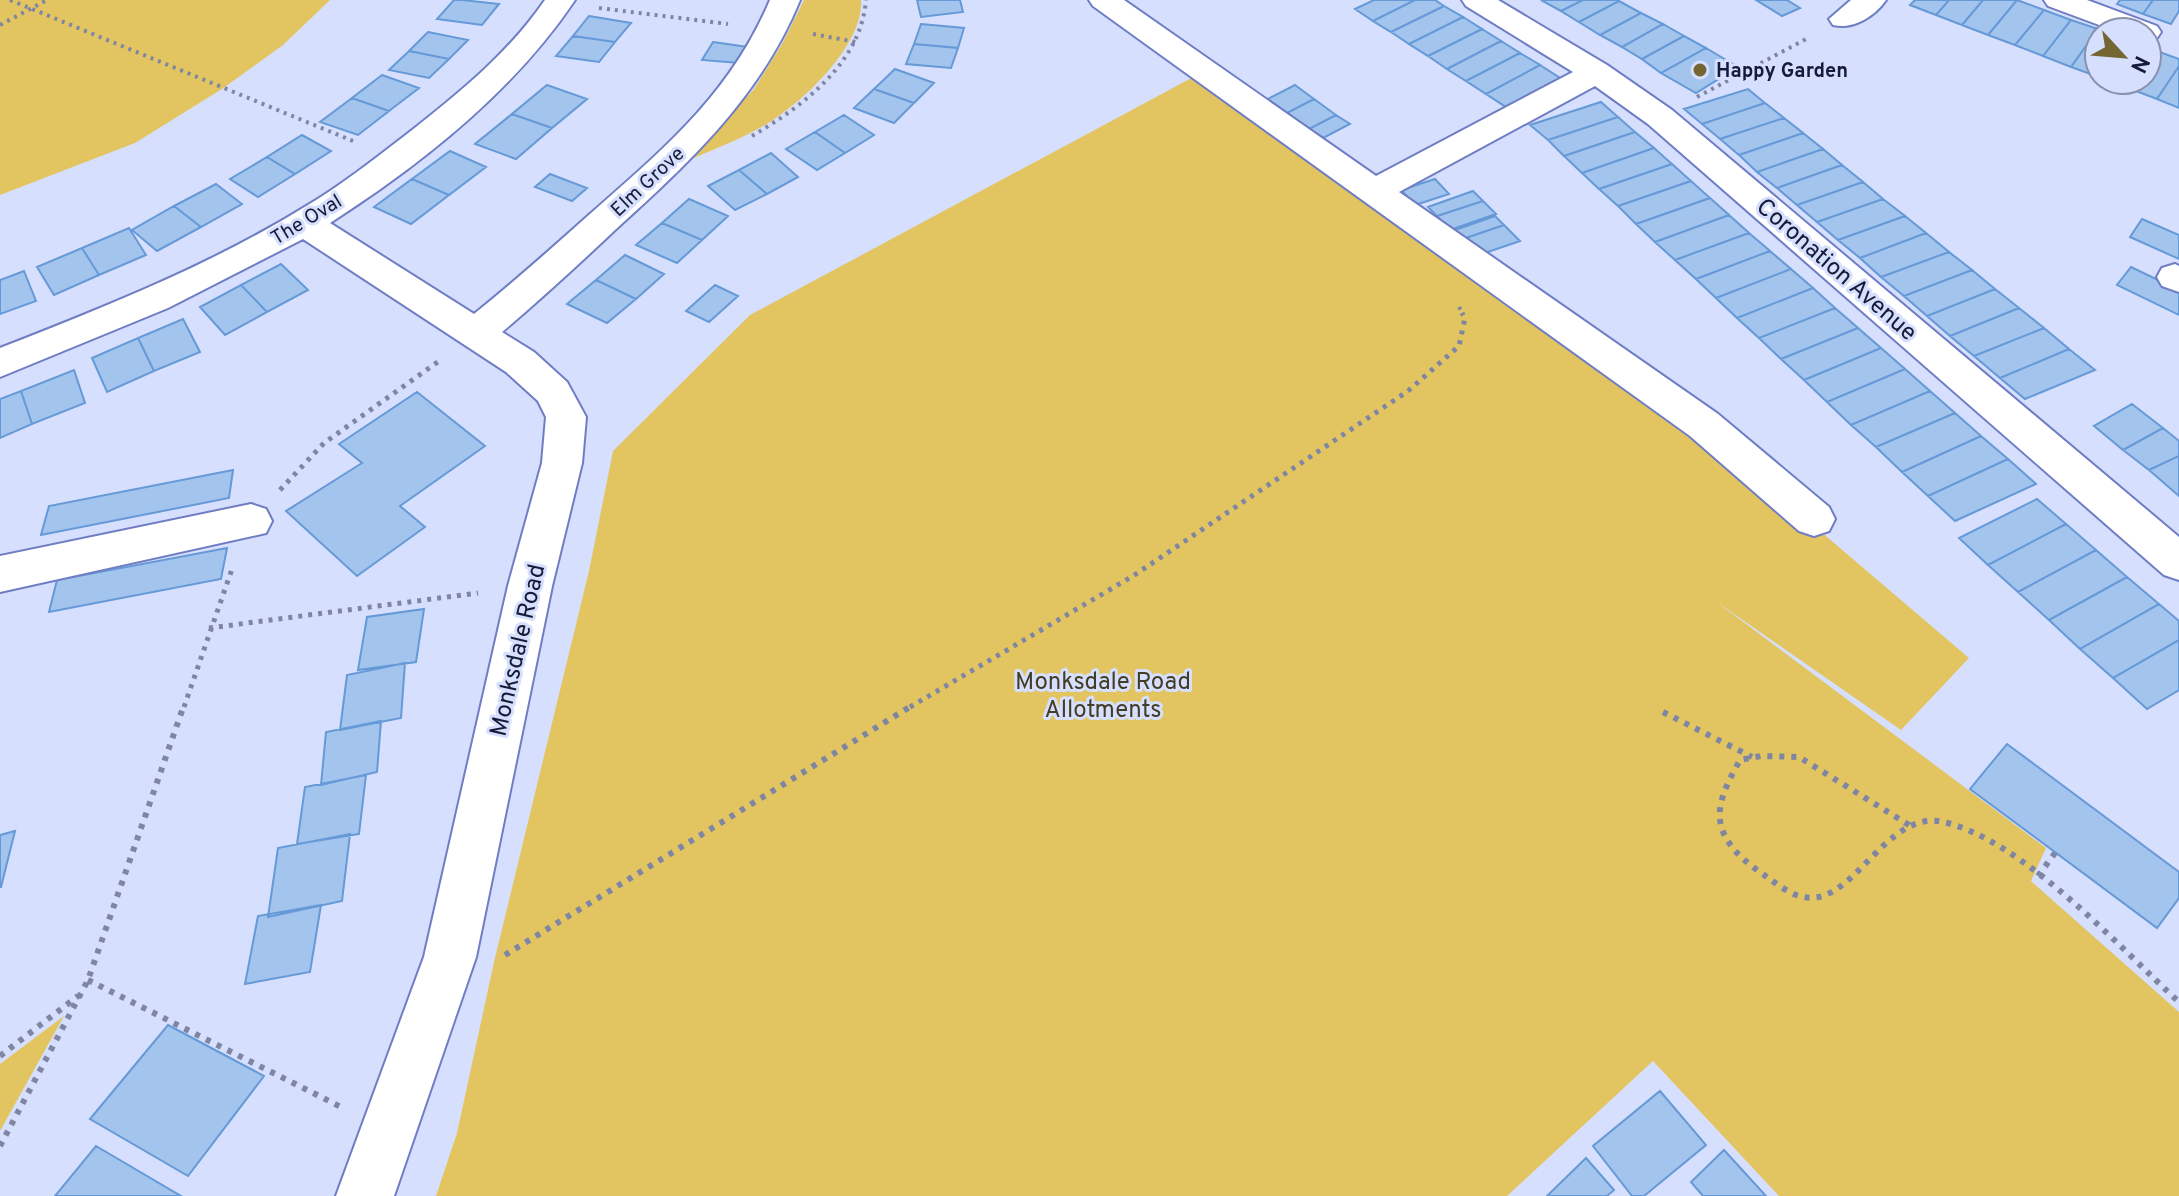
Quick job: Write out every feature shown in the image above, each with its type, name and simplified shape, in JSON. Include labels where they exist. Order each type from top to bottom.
[{"type":"street","points":[[1104,0],[1704,425],[1814,519]]},
{"type":"street","name":"Coronation Avenue","points":[[1477,0],[1596,72],[1660,117],[2179,562]]},
{"type":"street","points":[[1844,19],[1871,0]]},
{"type":"street","points":[[2059,0],[2102,16]]},
{"type":"street","name":"The Oval","points":[[0,363],[105,322],[218,269],[304,223],[399,157],[477,96],[524,49],[559,2]]},
{"type":"street","name":"Elm Grove","points":[[474,335],[652,178],[708,123],[750,71],[781,14]]},
{"type":"street","points":[[1375,191],[1596,72]]},
{"type":"street","name":"Monksdale Road","points":[[304,223],[520,362],[553,392],[566,417],[562,463],[530,586],[450,957],[365,1196]]},
{"type":"street","points":[[0,574],[251,521]]},
{"type":"path","points":[[10,0],[222,89],[399,157]]},
{"type":"path","points":[[0,25],[47,0]]},
{"type":"path","points":[[741,141],[777,122],[819,88],[856,42],[868,15],[866,0]]},
{"type":"path","points":[[559,2],[781,14]]},
{"type":"path","points":[[1660,117],[1844,19]]},
{"type":"path","points":[[450,957],[494,962],[939,689],[1133,576],[1408,391],[1459,346],[1465,318],[1454,296]]},
{"type":"path","points":[[0,1146],[88,980],[209,628],[251,521],[324,443],[474,335]]},
{"type":"path","points":[[209,628],[530,586]]},
{"type":"path","points":[[1663,712],[1753,757]]},
{"type":"path","points":[[1909,825],[1799,757],[1740,760],[1721,797],[1722,832],[1746,863],[1786,889],[1810,899],[1830,892],[1909,825],[1939,821],[1976,831],[2038,876],[2179,1002]]},
{"type":"path","points":[[2038,876],[2055,853]]},
{"type":"path","points":[[88,980],[390,1131]]},
{"type":"path","points":[[0,1056],[82,993]]},
{"type":"green space","points":[[0,0],[330,0],[283,45],[222,89],[135,143],[0,195]]},
{"type":"green space","points":[[804,0],[861,0],[853,34],[831,68],[802,98],[773,120],[689,160],[754,89]]},
{"type":"green space","name":"Monksdale Road Allotments","points":[[1197,75],[1642,396],[1820,531],[1969,658],[1901,730],[1714,600],[2046,848],[2031,881],[2179,1012],[2179,1196],[1779,1196],[1653,1061],[1507,1196],[436,1196],[457,1133],[494,962],[589,571],[613,451],[750,315]]},
{"type":"green space","points":[[64,1016],[0,1131],[0,1064]]},
{"type":"building","points":[[454,0],[499,4],[482,25],[437,19]]},
{"type":"building","points":[[917,0],[960,0],[963,12],[921,17]]},
{"type":"building","points":[[1374,0],[1415,0],[1373,21],[1355,9]]},
{"type":"building","points":[[1415,0],[1435,0],[1444,6],[1391,32],[1373,21]]},
{"type":"building","points":[[1541,0],[1583,0],[1561,11]]},
{"type":"building","points":[[1583,0],[1619,1],[1579,22],[1561,11]]},
{"type":"building","points":[[1756,0],[1787,0],[1800,8],[1782,16]]},
{"type":"building","points":[[1915,0],[1949,0],[1936,15],[1910,5]]},
{"type":"building","points":[[1949,0],[1983,0],[1962,25],[1936,15]]},
{"type":"building","points":[[1983,0],[2017,0],[1988,35],[1962,25]]},
{"type":"building","points":[[2017,0],[2044,10],[2015,45],[1988,35]]},
{"type":"building","points":[[2120,0],[2153,0],[2143,14],[2117,4]]},
{"type":"building","points":[[2153,0],[2179,0],[2179,11],[2171,24],[2163,21],[2163,16],[2143,14]]},
{"type":"building","points":[[1619,1],[1641,13],[1600,35],[1579,22]]},
{"type":"building","points":[[1444,6],[1463,17],[1409,44],[1391,32]]},
{"type":"building","points":[[2044,10],[2071,20],[2043,56],[2015,45]]},
{"type":"building","points":[[1641,13],[1663,24],[1622,47],[1600,35]]},
{"type":"building","points":[[589,16],[631,23],[615,42],[573,36]]},
{"type":"building","points":[[1463,17],[1482,29],[1428,56],[1409,44]]},
{"type":"building","points":[[2071,20],[2083,24],[2083,50],[2071,67],[2043,56]]},
{"type":"building","points":[[921,24],[964,28],[958,48],[914,44]]},
{"type":"building","points":[[1663,24],[1684,36],[1642,59],[1622,47]]},
{"type":"building","points":[[1482,29],[1501,41],[1447,69],[1428,56]]},
{"type":"building","points":[[428,32],[468,40],[449,59],[409,51]]},
{"type":"building","points":[[573,36],[615,42],[599,62],[556,56]]},
{"type":"building","points":[[1684,36],[1706,48],[1661,73],[1642,59]]},
{"type":"building","points":[[1501,41],[1520,53],[1466,81],[1447,69]]},
{"type":"building","points":[[713,42],[748,47],[739,63],[702,60]]},
{"type":"building","points":[[914,44],[958,48],[951,68],[906,64]]},
{"type":"building","name":"Happy Garden","points":[[1706,48],[1738,67],[1696,93],[1661,73]]},
{"type":"building","points":[[2083,50],[2083,71],[2071,67]]},
{"type":"building","points":[[409,51],[449,59],[429,78],[389,70]]},
{"type":"building","points":[[1520,53],[1540,65],[1486,94],[1466,81]]},
{"type":"building","points":[[2163,53],[2179,59],[2179,66],[2163,90]]},
{"type":"building","points":[[1540,65],[1560,78],[1506,107],[1486,94]]},
{"type":"building","points":[[2179,66],[2179,108],[2157,99],[2163,96],[2163,90]]},
{"type":"building","points":[[895,69],[934,83],[914,103],[874,89]]},
{"type":"building","points":[[382,75],[419,88],[389,111],[352,98]]},
{"type":"building","points":[[547,85],[587,99],[552,128],[512,114]]},
{"type":"building","points":[[1295,85],[1314,99],[1287,113],[1268,99]]},
{"type":"building","points":[[874,89],[914,103],[894,123],[854,108]]},
{"type":"building","points":[[1748,89],[1765,103],[1702,124],[1684,109]]},
{"type":"building","points":[[352,98],[389,111],[358,135],[320,122]]},
{"type":"building","points":[[1314,99],[1336,115],[1309,129],[1287,113]]},
{"type":"building","points":[[1601,102],[1618,117],[1548,140],[1530,125]]},
{"type":"building","points":[[1765,103],[1784,118],[1720,139],[1702,124]]},
{"type":"building","points":[[512,114],[552,128],[516,159],[475,144]]},
{"type":"building","points":[[844,115],[874,135],[845,153],[815,132]]},
{"type":"building","points":[[1336,115],[1350,124],[1323,138],[1309,129]]},
{"type":"building","points":[[1618,117],[1635,132],[1564,156],[1548,140]]},
{"type":"building","points":[[1784,118],[1803,133],[1739,155],[1720,139]]},
{"type":"building","points":[[815,132],[845,153],[817,170],[786,149]]},
{"type":"building","points":[[1635,132],[1654,148],[1582,173],[1564,156]]},
{"type":"building","points":[[1803,133],[1823,149],[1757,172],[1739,155]]},
{"type":"building","points":[[302,135],[331,151],[295,174],[267,157]]},
{"type":"building","points":[[1654,148],[1672,164],[1599,189],[1582,173]]},
{"type":"building","points":[[1823,149],[1842,165],[1777,188],[1757,172]]},
{"type":"building","points":[[450,151],[486,167],[449,195],[412,179]]},
{"type":"building","points":[[771,153],[798,177],[767,194],[739,170]]},
{"type":"building","points":[[267,157],[295,174],[258,197],[230,179]]},
{"type":"building","points":[[1672,164],[1691,181],[1618,206],[1599,189]]},
{"type":"building","points":[[1842,165],[1863,182],[1797,205],[1777,188]]},
{"type":"building","points":[[739,170],[767,194],[735,210],[708,186]]},
{"type":"building","points":[[550,174],[587,188],[572,201],[535,187]]},
{"type":"building","points":[[412,179],[449,195],[411,224],[374,207]]},
{"type":"building","points":[[1435,179],[1449,194],[1415,205],[1401,190]]},
{"type":"building","points":[[1691,181],[1710,198],[1636,224],[1618,206]]},
{"type":"building","points":[[1863,182],[1883,199],[1817,222],[1797,205]]},
{"type":"building","points":[[216,184],[242,204],[201,227],[174,206]]},
{"type":"building","points":[[1473,191],[1483,201],[1437,216],[1428,207]]},
{"type":"building","points":[[1710,198],[1729,215],[1655,242],[1636,224]]},
{"type":"building","points":[[689,199],[728,216],[702,240],[662,223]]},
{"type":"building","points":[[1883,199],[1905,216],[1838,240],[1817,222]]},
{"type":"building","points":[[1483,201],[1496,214],[1450,230],[1437,216]]},
{"type":"building","points":[[174,206],[201,227],[157,251],[132,230]]},
{"type":"building","points":[[1729,215],[1749,233],[1675,260],[1655,242]]},
{"type":"building","points":[[1495,216],[1504,225],[1460,240],[1452,231]]},
{"type":"building","points":[[1905,216],[1926,233],[1860,258],[1838,240]]},
{"type":"building","points":[[2142,219],[2179,235],[2179,259],[2130,237]]},
{"type":"building","points":[[662,223],[702,240],[677,263],[636,245]]},
{"type":"building","points":[[1504,225],[1520,241],[1476,256],[1460,240]]},
{"type":"building","points":[[129,228],[146,255],[99,275],[82,248]]},
{"type":"building","points":[[1749,233],[1770,251],[1696,279],[1675,260]]},
{"type":"building","points":[[1926,233],[1949,252],[1881,277],[1860,258]]},
{"type":"building","points":[[82,248],[99,275],[54,295],[37,267]]},
{"type":"building","points":[[1770,251],[1791,269],[1716,298],[1696,279]]},
{"type":"building","points":[[1949,252],[1972,270],[1904,296],[1881,277]]},
{"type":"building","points":[[625,255],[664,274],[636,299],[596,280]]},
{"type":"building","points":[[281,264],[308,290],[267,312],[241,285]]},
{"type":"building","points":[[2131,267],[2179,290],[2179,315],[2117,285]]},
{"type":"building","points":[[1791,269],[1813,288],[1737,318],[1716,298]]},
{"type":"building","points":[[1972,270],[1995,289],[1927,316],[1904,296]]},
{"type":"building","points":[[24,271],[36,301],[0,314],[0,280]]},
{"type":"building","points":[[596,280],[636,299],[607,323],[567,304]]},
{"type":"building","points":[[241,285],[267,312],[225,335],[200,307]]},
{"type":"building","points":[[715,285],[738,296],[709,322],[686,311]]},
{"type":"building","points":[[1813,288],[1835,308],[1759,338],[1737,318]]},
{"type":"building","points":[[1995,289],[2019,308],[1950,336],[1927,316]]},
{"type":"building","points":[[1835,308],[1858,328],[1781,359],[1759,338]]},
{"type":"building","points":[[2019,308],[2044,328],[1974,356],[1950,336]]},
{"type":"building","points":[[183,319],[200,352],[154,371],[138,338]]},
{"type":"building","points":[[1858,328],[1881,348],[1804,380],[1781,359]]},
{"type":"building","points":[[2044,328],[2069,349],[2000,378],[1974,356]]},
{"type":"building","points":[[138,338],[154,371],[107,392],[92,358]]},
{"type":"building","points":[[1881,348],[1905,369],[1827,402],[1804,380]]},
{"type":"building","points":[[2069,349],[2095,370],[2025,399],[2000,378]]},
{"type":"building","points":[[1905,369],[1930,391],[1851,425],[1827,402]]},
{"type":"building","points":[[74,370],[85,403],[32,424],[21,391]]},
{"type":"building","points":[[21,391],[32,424],[0,438],[0,399]]},
{"type":"building","points":[[1930,391],[1955,413],[1876,447],[1851,425]]},
{"type":"building","points":[[417,392],[485,446],[400,506],[425,527],[357,576],[286,511],[362,463],[339,444]]},
{"type":"building","points":[[2132,404],[2163,428],[2123,450],[2094,426]]},
{"type":"building","points":[[1955,413],[1981,436],[1902,472],[1876,447]]},
{"type":"building","points":[[2163,428],[2179,441],[2179,456],[2149,470],[2123,450]]},
{"type":"building","points":[[1981,436],[2008,459],[1928,496],[1902,472]]},
{"type":"building","points":[[2179,456],[2179,496],[2149,470]]},
{"type":"building","points":[[2008,459],[2036,484],[1955,521],[1928,496]]},
{"type":"building","points":[[233,470],[229,498],[41,535],[49,506]]},
{"type":"building","points":[[2037,499],[2066,524],[1988,565],[1959,538]]},
{"type":"building","points":[[2066,524],[2096,550],[2018,592],[1988,565]]},
{"type":"building","points":[[227,548],[221,579],[49,612],[57,580]]},
{"type":"building","points":[[2096,550],[2127,577],[2049,620],[2018,592]]},
{"type":"building","points":[[2127,577],[2159,604],[2080,649],[2049,620]]},
{"type":"building","points":[[2159,604],[2179,621],[2179,640],[2113,678],[2080,649]]},
{"type":"building","points":[[424,609],[416,662],[358,670],[367,617]]},
{"type":"building","points":[[2179,640],[2179,690],[2147,709],[2113,678]]},
{"type":"building","points":[[405,663],[401,718],[340,730],[347,675]]},
{"type":"building","points":[[381,721],[377,772],[321,785],[326,732]]},
{"type":"building","points":[[2007,744],[2179,872],[2179,898],[2157,928],[1970,789]]},
{"type":"building","points":[[366,775],[359,834],[297,844],[305,787]]},
{"type":"building","points":[[15,831],[1,887],[0,887],[0,835]]},
{"type":"building","points":[[350,834],[342,901],[268,917],[278,848]]},
{"type":"building","points":[[321,905],[310,972],[245,984],[258,916]]},
{"type":"building","points":[[168,1025],[264,1076],[188,1176],[90,1119]]},
{"type":"building","points":[[1660,1091],[1706,1145],[1644,1196],[1632,1196],[1593,1146]]},
{"type":"building","points":[[96,1146],[181,1196],[55,1196]]},
{"type":"building","points":[[1724,1150],[1766,1196],[1703,1196],[1691,1182]]},
{"type":"building","points":[[1586,1158],[1614,1190],[1607,1196],[1547,1196]]},
{"type":"place","name":"Happy Garden","points":[[1700,70]]}]
